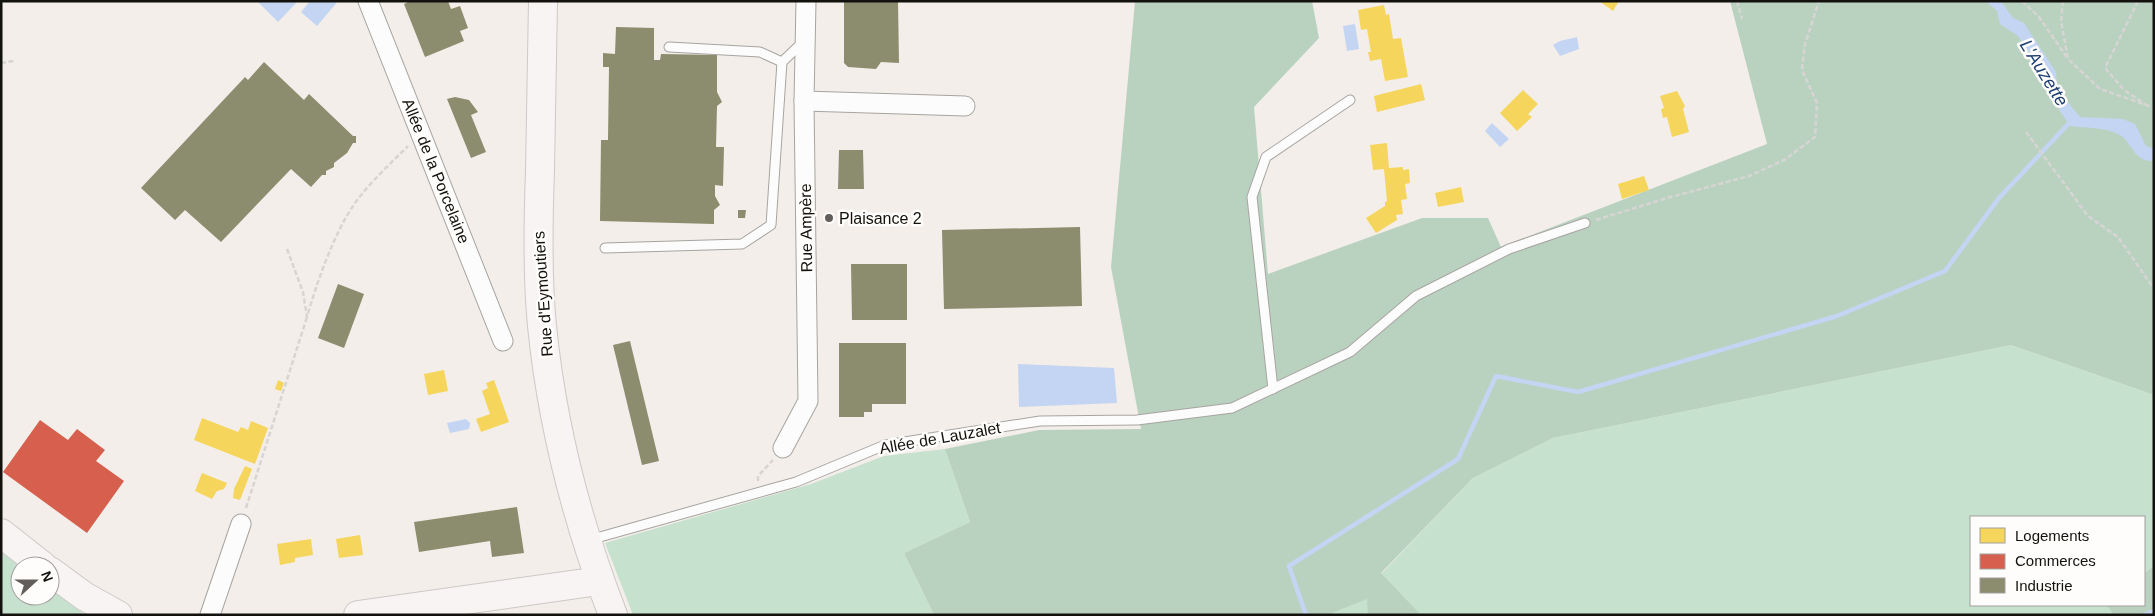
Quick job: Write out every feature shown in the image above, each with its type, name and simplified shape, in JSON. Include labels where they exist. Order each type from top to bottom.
[{"type":"main road","name":"Rue d'Eymoutiers","points":[[543,1],[538,237],[542,325],[556,424],[570,483],[586,540],[613,615]]},
{"type":"main road","points":[[1,533],[30,556]]},
{"type":"main road","points":[[60,578],[84,596],[118,615]]},
{"type":"main road","points":[[358,615],[585,583],[599,579]]},
{"type":"street","name":"Allée de la Porcelaine","points":[[368,1],[503,341]]},
{"type":"street","name":"Rue Ampère","points":[[784,448],[808,402],[804,101],[806,1]]},
{"type":"street","points":[[804,101],[965,106]]},
{"type":"street","points":[[210,615],[241,524]]},
{"type":"lane","points":[[605,248],[742,244],[771,225],[782,62],[805,41]]},
{"type":"lane","points":[[669,47],[760,52],[782,62]]},
{"type":"lane","points":[[1273,389],[1252,196],[1266,157],[1350,100]]},
{"type":"lane","name":"Allée de Lauzalet","points":[[586,540],[796,482],[885,446],[1040,421],[1137,420],[1232,408],[1350,352],[1416,296],[1509,249],[1585,223]]},
{"type":"path","points":[[1737,1],[1742,19]]},
{"type":"path","points":[[1585,223],[1749,176],[1784,160],[1815,137],[1817,103],[1802,70],[1805,44],[1820,1]]},
{"type":"path","points":[[2022,1],[2039,17],[2068,59],[2100,89],[2149,106],[2154,106]]},
{"type":"path","points":[[2064,1],[2061,21],[2068,59]]},
{"type":"path","points":[[2138,1],[2105,68],[2124,90],[2149,106]]},
{"type":"path","points":[[1,63],[14,60]]},
{"type":"path","points":[[2026,132],[2088,216],[2118,237],[2154,289]]},
{"type":"path","points":[[241,524],[319,276],[352,207],[422,133]]},
{"type":"path","points":[[287,249],[303,292],[307,317]]},
{"type":"path","points":[[758,492],[758,476],[784,448]]},
{"type":"green space","points":[[1135,1],[1312,1],[1319,38],[1254,107],[1268,274],[1422,218],[1488,218],[1501,247],[1767,144],[1730,1],[2154,1],[2154,395],[2011,345],[1553,438],[1473,478],[1381,573],[1421,615],[1368,615],[1367,599],[1327,615],[934,615],[904,553],[970,522],[945,449],[1039,430],[1141,429],[1111,267]]},
{"type":"green space","points":[[2011,345],[2154,395],[2154,615],[1290,615],[1381,574],[1473,478],[1553,438]]},
{"type":"green space","points":[[945,449],[970,522],[904,553],[934,615],[633,615],[605,543],[811,484],[884,456]]},
{"type":"green space","points":[[1,552],[10,559],[10,606],[60,606],[60,596],[85,615],[1,615]]},
{"type":"green space","points":[[2154,566],[2154,615],[2114,615],[2108,606],[2145,606],[2145,573]]},
{"type":"water","points":[[257,1],[298,1],[278,22]]},
{"type":"water","points":[[310,1],[338,1],[317,26],[301,12]]},
{"type":"water","name":"L'Auzette","points":[[1986,1],[2001,1],[2013,18],[2024,23],[2056,72],[2057,85],[2061,94],[2080,117],[2123,119],[2135,124],[2146,146],[2151,148],[2154,146],[2154,161],[2137,155],[2127,141],[2118,134],[2101,129],[2070,126],[2052,99],[2037,65],[2018,36],[2000,24],[1997,11]]},
{"type":"water","points":[[1355,24],[1359,49],[1347,51],[1343,26]]},
{"type":"water","points":[[1577,37],[1579,49],[1560,56],[1553,45],[1560,41]]},
{"type":"water","points":[[1492,123],[1509,139],[1500,147],[1485,131]]},
{"type":"water","points":[[1018,364],[1114,368],[1117,403],[1019,407]]},
{"type":"water","points":[[466,419],[470,423],[469,429],[450,433],[447,423]]},
{"type":"building: Logements","points":[[1599,1],[1619,1],[1613,11]]},
{"type":"building: Logements","points":[[1384,5],[1386,15],[1389,14],[1393,39],[1401,38],[1408,77],[1385,81],[1381,59],[1370,61],[1368,52],[1371,52],[1367,29],[1361,30],[1358,10]]},
{"type":"building: Logements","points":[[1421,84],[1425,100],[1377,112],[1374,96]]},
{"type":"building: Logements","points":[[1523,90],[1538,104],[1528,114],[1532,117],[1517,131],[1500,113]]},
{"type":"building: Logements","points":[[1677,91],[1685,106],[1683,109],[1689,132],[1672,137],[1667,117],[1663,118],[1661,109],[1664,108],[1660,96]]},
{"type":"building: Logements","points":[[1387,143],[1389,168],[1403,167],[1403,170],[1409,169],[1410,183],[1405,184],[1407,199],[1401,200],[1403,214],[1396,215],[1397,220],[1376,233],[1366,218],[1385,206],[1387,201],[1384,169],[1373,170],[1370,145]]},
{"type":"building: Logements","points":[[1644,176],[1649,190],[1622,199],[1618,184]]},
{"type":"building: Logements","points":[[1461,187],[1464,202],[1438,207],[1435,193]]},
{"type":"building: Logements","points":[[444,370],[448,391],[428,395],[424,374]]},
{"type":"building: Logements","points":[[278,380],[284,383],[281,391],[275,389]]},
{"type":"building: Logements","points":[[494,380],[509,422],[481,432],[476,419],[490,414],[482,391],[488,388],[486,383]]},
{"type":"building: Logements","points":[[202,418],[238,432],[241,427],[248,430],[251,421],[268,428],[255,464],[194,440]]},
{"type":"building: Logements","points":[[245,466],[252,469],[240,500],[233,498],[234,489]]},
{"type":"building: Logements","points":[[202,473],[227,483],[224,489],[217,491],[212,499],[195,491]]},
{"type":"building: Logements","points":[[360,535],[363,555],[339,558],[336,539]]},
{"type":"building: Logements","points":[[311,539],[313,555],[295,558],[295,562],[280,565],[277,544]]},
{"type":"building: Commerces","points":[[40,420],[68,440],[77,429],[105,450],[96,461],[124,481],[87,533],[3,472]]},
{"type":"building: Industrie","points":[[410,1],[448,1],[451,9],[460,6],[468,28],[460,31],[464,41],[425,57],[404,4]]},
{"type":"building: Industrie","points":[[844,1],[898,1],[899,63],[881,62],[876,69],[848,67],[844,63]]},
{"type":"building: Industrie","points":[[616,27],[654,28],[654,60],[660,60],[661,54],[717,55],[717,92],[722,102],[717,106],[716,147],[724,147],[723,186],[715,185],[715,196],[720,205],[714,210],[714,224],[600,221],[601,140],[608,140],[609,67],[603,67],[603,53],[615,54]]},
{"type":"building: Industrie","points":[[264,62],[304,100],[309,94],[353,136],[356,136],[356,143],[353,143],[347,153],[334,163],[334,167],[326,171],[326,175],[322,175],[311,187],[291,169],[221,242],[185,210],[175,220],[141,188],[245,77],[248,80]]},
{"type":"building: Industrie","points":[[455,97],[469,100],[478,112],[471,115],[486,152],[471,158],[447,99]]},
{"type":"building: Industrie","points":[[839,150],[863,150],[864,189],[838,189]]},
{"type":"building: Industrie","points":[[738,210],[746,210],[745,218],[738,218]]},
{"type":"building: Industrie","points":[[1080,227],[1082,306],[944,309],[942,230]]},
{"type":"building: Industrie","points":[[851,264],[907,264],[907,320],[852,320]]},
{"type":"building: Industrie","points":[[338,284],[364,294],[344,348],[318,338]]},
{"type":"building: Industrie","points":[[630,341],[659,461],[642,465],[613,345]]},
{"type":"building: Industrie","points":[[839,343],[906,343],[906,404],[872,404],[872,412],[864,412],[864,417],[839,417]]},
{"type":"building: Industrie","points":[[517,507],[524,553],[492,557],[490,541],[419,552],[414,522]]},
{"type":"waterway","points":[[1306,615],[1289,566],[1458,459],[1496,376],[1578,392],[1837,316],[1945,271],[1999,198],[2072,120]]},
{"type":"waterway","points":[[2144,615],[2154,611]]},
{"type":"place","name":"Plaisance 2","points":[[829,218]]}]
